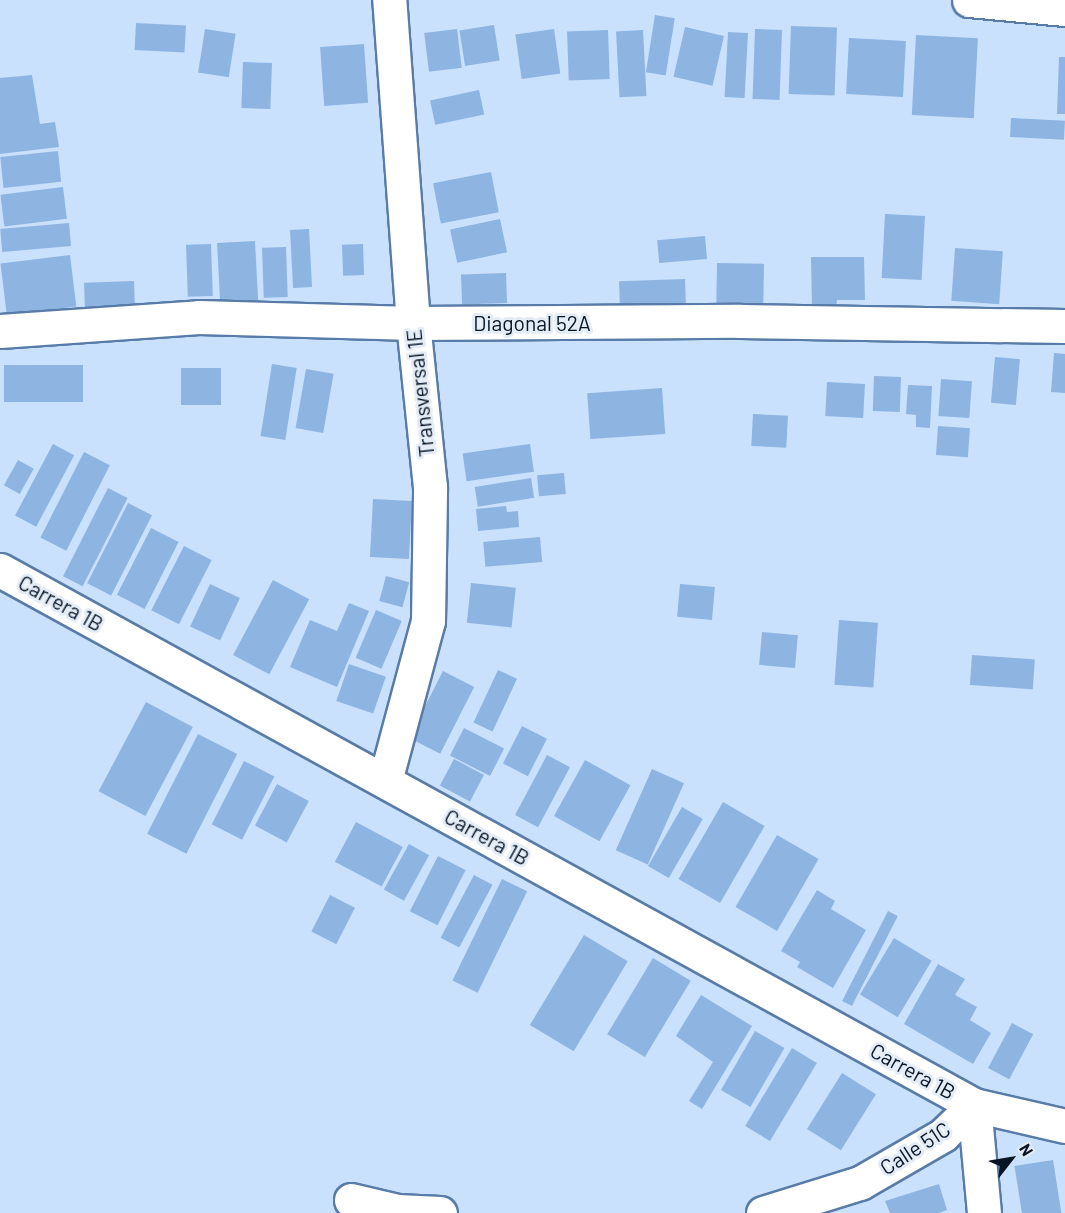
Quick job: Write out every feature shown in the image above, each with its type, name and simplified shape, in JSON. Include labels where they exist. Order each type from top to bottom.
[{"type":"street","name":"Transversal 1E","points":[[385,781],[429,621],[430,488],[413,323],[389,0]]},
{"type":"street","points":[[969,0],[1065,9]]},
{"type":"street","name":"Diagonal 52A","points":[[0,330],[199,317],[413,323],[741,321],[1065,326]]},
{"type":"street","name":"Carrera 1B","points":[[0,570],[974,1105]]},
{"type":"street","points":[[984,1213],[974,1105],[1065,1126]]},
{"type":"street","name":"Calle 51C","points":[[763,1213],[860,1183],[944,1135],[974,1105]]},
{"type":"street","points":[[351,1200],[397,1211],[440,1213]]},
{"type":"building","points":[[655,15],[675,18],[666,75],[646,72]]},
{"type":"building","points":[[136,23],[186,26],[185,53],[135,50]]},
{"type":"building","points":[[494,25],[500,61],[465,66],[459,30]]},
{"type":"building","points":[[791,26],[837,28],[835,96],[789,94]]},
{"type":"building","points":[[685,27],[724,36],[713,86],[674,77]]},
{"type":"building","points":[[205,29],[236,34],[229,77],[198,72]]},
{"type":"building","points":[[457,29],[462,68],[429,72],[424,33]]},
{"type":"building","points":[[554,29],[560,74],[522,79],[515,34]]},
{"type":"building","points":[[755,29],[782,30],[780,100],[753,99]]},
{"type":"building","points":[[608,30],[610,79],[569,80],[567,31]]},
{"type":"building","points":[[643,30],[646,96],[619,97],[616,31]]},
{"type":"building","points":[[728,32],[748,33],[745,98],[725,97]]},
{"type":"building","points":[[916,35],[978,38],[974,118],[912,115]]},
{"type":"building","points":[[849,38],[906,41],[903,97],[846,94]]},
{"type":"building","points":[[364,44],[368,103],[324,106],[320,47]]},
{"type":"building","points":[[1059,57],[1065,57],[1065,114],[1057,114]]},
{"type":"building","points":[[243,62],[272,63],[270,109],[241,108]]},
{"type":"building","points":[[32,75],[40,124],[55,122],[59,147],[0,154],[0,78]]},
{"type":"building","points":[[479,90],[484,114],[435,125],[430,100]]},
{"type":"building","points":[[1011,118],[1065,121],[1064,140],[1010,137]]},
{"type":"building","points":[[58,151],[61,182],[4,188],[0,157]]},
{"type":"building","points":[[491,172],[499,212],[441,224],[433,183]]},
{"type":"building","points":[[63,187],[67,219],[4,226],[0,195]]},
{"type":"building","points":[[885,214],[925,216],[922,280],[882,278]]},
{"type":"building","points":[[500,219],[507,252],[457,263],[450,230]]},
{"type":"building","points":[[69,223],[71,246],[2,252],[0,229]]},
{"type":"building","points":[[309,229],[312,287],[293,288],[290,230]]},
{"type":"building","points":[[705,236],[707,259],[659,263],[657,240]]},
{"type":"building","points":[[255,241],[258,300],[220,302],[217,243]]},
{"type":"building","points":[[211,244],[213,296],[188,297],[186,245]]},
{"type":"building","points":[[363,244],[364,275],[343,276],[342,245]]},
{"type":"building","points":[[286,247],[288,297],[264,298],[262,248]]},
{"type":"building","points":[[955,248],[1003,251],[999,304],[951,301]]},
{"type":"building","points":[[70,255],[76,307],[7,315],[1,264]]},
{"type":"building","points":[[811,257],[864,257],[865,300],[837,300],[836,310],[812,310]]},
{"type":"building","points":[[717,263],[764,264],[763,309],[716,308]]},
{"type":"building","points":[[506,273],[507,303],[462,305],[461,275]]},
{"type":"building","points":[[685,279],[686,309],[620,311],[619,281]]},
{"type":"building","points":[[134,281],[135,309],[85,311],[84,283]]},
{"type":"building","points":[[1054,353],[1065,354],[1065,393],[1051,392]]},
{"type":"building","points":[[995,357],[1020,359],[1016,405],[991,403]]},
{"type":"building","points":[[272,364],[297,368],[285,440],[261,436]]},
{"type":"building","points":[[4,365],[83,365],[83,402],[4,402]]},
{"type":"building","points":[[181,368],[221,368],[221,405],[181,405]]},
{"type":"building","points":[[306,369],[334,374],[323,433],[296,428]]},
{"type":"building","points":[[874,376],[901,377],[900,412],[873,411]]},
{"type":"building","points":[[941,379],[972,381],[969,418],[938,416]]},
{"type":"building","points":[[827,382],[865,384],[863,418],[825,416]]},
{"type":"building","points":[[908,385],[932,386],[930,428],[916,427],[916,415],[906,414]]},
{"type":"building","points":[[662,388],[665,434],[590,439],[587,393]]},
{"type":"building","points":[[753,414],[788,416],[786,448],[751,446]]},
{"type":"building","points":[[938,426],[970,428],[968,457],[936,455]]},
{"type":"building","points":[[53,444],[74,455],[36,527],[15,516]]},
{"type":"building","points":[[530,444],[534,472],[467,481],[463,453]]},
{"type":"building","points":[[84,452],[110,465],[66,551],[40,538]]},
{"type":"building","points":[[18,460],[34,469],[20,494],[4,485]]},
{"type":"building","points":[[564,473],[566,494],[539,496],[537,475]]},
{"type":"building","points":[[531,478],[534,498],[478,507],[475,487]]},
{"type":"building","points":[[108,488],[128,498],[83,586],[63,576]]},
{"type":"building","points":[[373,499],[412,501],[409,559],[370,557]]},
{"type":"building","points":[[128,503],[152,515],[111,595],[87,583]]},
{"type":"building","points":[[506,506],[507,512],[518,511],[519,527],[478,531],[476,509]]},
{"type":"building","points":[[151,528],[179,542],[145,609],[117,595]]},
{"type":"building","points":[[540,537],[542,562],[485,567],[483,542]]},
{"type":"building","points":[[184,546],[212,560],[179,624],[151,610]]},
{"type":"building","points":[[386,576],[409,582],[402,607],[379,601]]},
{"type":"building","points":[[273,580],[309,599],[269,674],[233,655]]},
{"type":"building","points":[[471,583],[516,588],[512,627],[467,623]]},
{"type":"building","points":[[210,584],[240,598],[220,641],[190,627]]},
{"type":"building","points":[[680,584],[715,587],[712,620],[677,617]]},
{"type":"building","points":[[349,603],[369,611],[337,687],[290,667],[310,620],[337,631]]},
{"type":"building","points":[[376,610],[402,621],[381,669],[356,658]]},
{"type":"building","points":[[839,620],[878,623],[873,688],[834,685]]},
{"type":"building","points":[[762,632],[798,635],[795,668],[759,665]]},
{"type":"building","points":[[972,655],[1035,659],[1033,689],[970,685]]},
{"type":"building","points":[[349,664],[386,677],[373,714],[336,701]]},
{"type":"building","points":[[498,670],[517,679],[493,731],[473,723]]},
{"type":"building","points":[[443,671],[474,687],[440,754],[409,738]]},
{"type":"building","points":[[146,702],[193,727],[145,816],[99,791]]},
{"type":"building","points":[[522,726],[547,739],[528,776],[503,763]]},
{"type":"building","points":[[464,728],[504,748],[490,776],[450,756]]},
{"type":"building","points":[[198,734],[237,754],[186,854],[147,834]]},
{"type":"building","points":[[547,755],[570,767],[538,827],[515,815]]},
{"type":"building","points":[[454,759],[484,775],[470,801],[440,785]]},
{"type":"building","points":[[585,760],[630,785],[599,841],[554,816]]},
{"type":"building","points":[[244,761],[274,776],[242,840],[212,824]]},
{"type":"building","points":[[652,769],[684,783],[648,865],[616,850]]},
{"type":"building","points":[[277,784],[309,801],[287,842],[255,825]]},
{"type":"building","points":[[723,802],[765,826],[720,903],[678,879]]},
{"type":"building","points":[[682,807],[703,819],[669,878],[648,866]]},
{"type":"building","points":[[356,822],[403,847],[382,887],[335,862]]},
{"type":"building","points":[[777,835],[819,859],[777,931],[736,907]]},
{"type":"building","points":[[409,844],[429,855],[404,901],[384,889]]},
{"type":"building","points":[[438,856],[466,870],[437,925],[410,911]]},
{"type":"building","points":[[474,875],[493,885],[459,948],[441,938]]},
{"type":"building","points":[[502,879],[527,891],[478,993],[452,981]]},
{"type":"building","points":[[817,890],[835,901],[831,909],[866,930],[833,988],[797,967],[800,962],[781,951]]},
{"type":"building","points":[[330,895],[355,908],[336,944],[311,932]]},
{"type":"building","points":[[888,911],[898,916],[852,1006],[842,1001]]},
{"type":"building","points":[[584,935],[628,961],[574,1051],[530,1025]]},
{"type":"building","points":[[894,938],[932,961],[898,1017],[860,995]]},
{"type":"building","points":[[653,958],[691,981],[645,1057],[607,1034]]},
{"type":"building","points":[[938,964],[965,979],[955,995],[977,1007],[970,1020],[991,1033],[973,1064],[904,1024]]},
{"type":"building","points":[[701,995],[752,1026],[702,1109],[689,1101],[713,1062],[676,1036]]},
{"type":"building","points":[[1012,1023],[1033,1034],[1009,1079],[988,1068]]},
{"type":"building","points":[[755,1031],[784,1048],[750,1107],[721,1090]]},
{"type":"building","points":[[792,1048],[817,1063],[770,1141],[745,1126]]},
{"type":"building","points":[[842,1073],[876,1094],[841,1150],[807,1129]]},
{"type":"building","points":[[1053,1160],[1061,1213],[1022,1213],[1014,1166]]},
{"type":"building","points":[[939,1184],[947,1210],[939,1213],[890,1213],[885,1201]]}]
